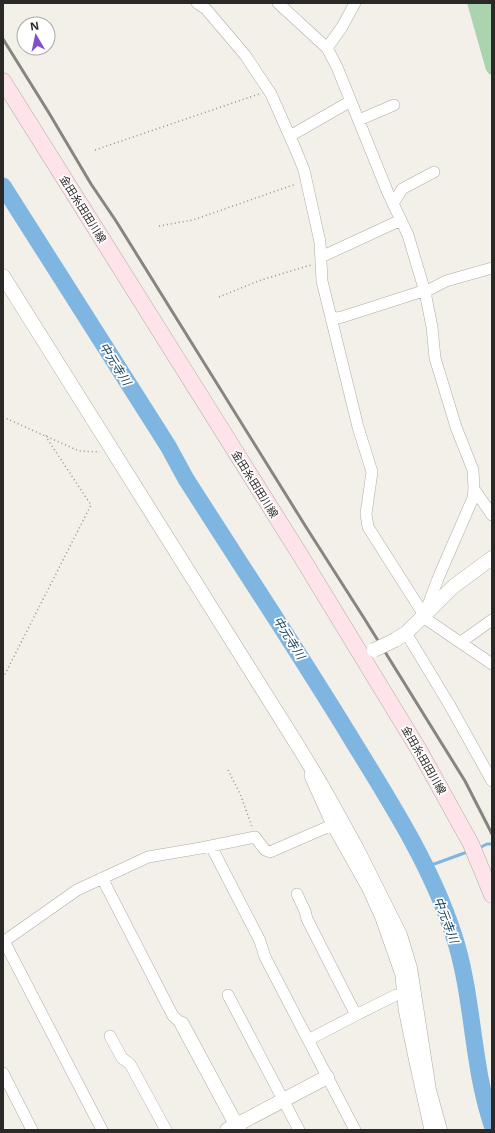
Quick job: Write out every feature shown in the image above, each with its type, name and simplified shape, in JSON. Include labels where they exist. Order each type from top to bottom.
[{"type":"main road","name":"金田糸田田川線","points":[[3,81],[294,546],[368,654],[471,844],[492,895]]},
{"type":"street","points":[[197,3],[206,9],[245,55],[271,94],[304,170],[320,242],[322,281],[358,427],[372,472],[366,514],[368,528],[424,615],[423,617],[492,664]]},
{"type":"street","points":[[278,3],[327,48],[337,67],[393,204],[408,235],[425,292],[436,358],[456,427],[473,470],[473,498],[439,576],[424,615]]},
{"type":"street","points":[[327,48],[342,27],[355,3]]},
{"type":"street","points":[[290,136],[351,101]]},
{"type":"street","points":[[359,120],[394,105]]},
{"type":"street","points":[[393,204],[402,189],[434,172]]},
{"type":"street","points":[[321,259],[401,220]]},
{"type":"street","points":[[331,319],[342,317],[420,292],[425,292],[446,281],[492,268]]},
{"type":"street","points":[[3,276],[246,663],[312,771],[357,849],[400,935],[410,968],[429,1090],[440,1130]]},
{"type":"street","points":[[474,489],[492,515]]},
{"type":"street","points":[[368,654],[401,637],[454,586],[492,558]]},
{"type":"street","points":[[461,642],[492,620]]},
{"type":"street","points":[[401,637],[449,704],[492,781]]},
{"type":"street","points":[[312,771],[310,776],[332,825],[368,889],[381,918],[402,975],[404,1009],[412,1053],[430,1130]]},
{"type":"street","points":[[102,1130],[4,942],[77,890],[148,857],[255,837],[265,850],[270,852],[332,825]]},
{"type":"street","points":[[211,846],[260,941],[268,964],[354,1130]]},
{"type":"street","points":[[102,878],[173,1016],[182,1024],[234,1128],[327,1077]]},
{"type":"street","points":[[297,894],[305,911],[307,920],[356,1015]]},
{"type":"street","points":[[308,1040],[396,995],[403,994]]},
{"type":"street","points":[[228,995],[298,1130]]},
{"type":"street","points":[[110,1036],[122,1058],[130,1064],[166,1130]]},
{"type":"street","points":[[3,1073],[32,1130]]},
{"type":"path","points":[[95,150],[268,90]]},
{"type":"path","points":[[158,226],[193,220],[306,180]]},
{"type":"path","points":[[219,297],[261,280],[321,259]]},
{"type":"path","points":[[3,417],[79,450],[102,453]]},
{"type":"path","points":[[3,678],[91,505],[46,435]]},
{"type":"path","points":[[228,770],[241,796],[255,837]]},
{"type":"green space","points":[[467,3],[492,3],[492,75],[486,70]]},
{"type":"waterway","name":"中元寺川","points":[[3,186],[168,446],[186,479],[334,710],[396,812],[422,859],[444,908],[460,957],[480,1078],[492,1125]]},
{"type":"waterway","points":[[479,848],[487,844],[492,844]]},
{"type":"waterway","points":[[425,867],[470,851]]},
{"type":"railway","points":[[3,39],[91,184],[116,221],[465,781],[492,834]]}]
